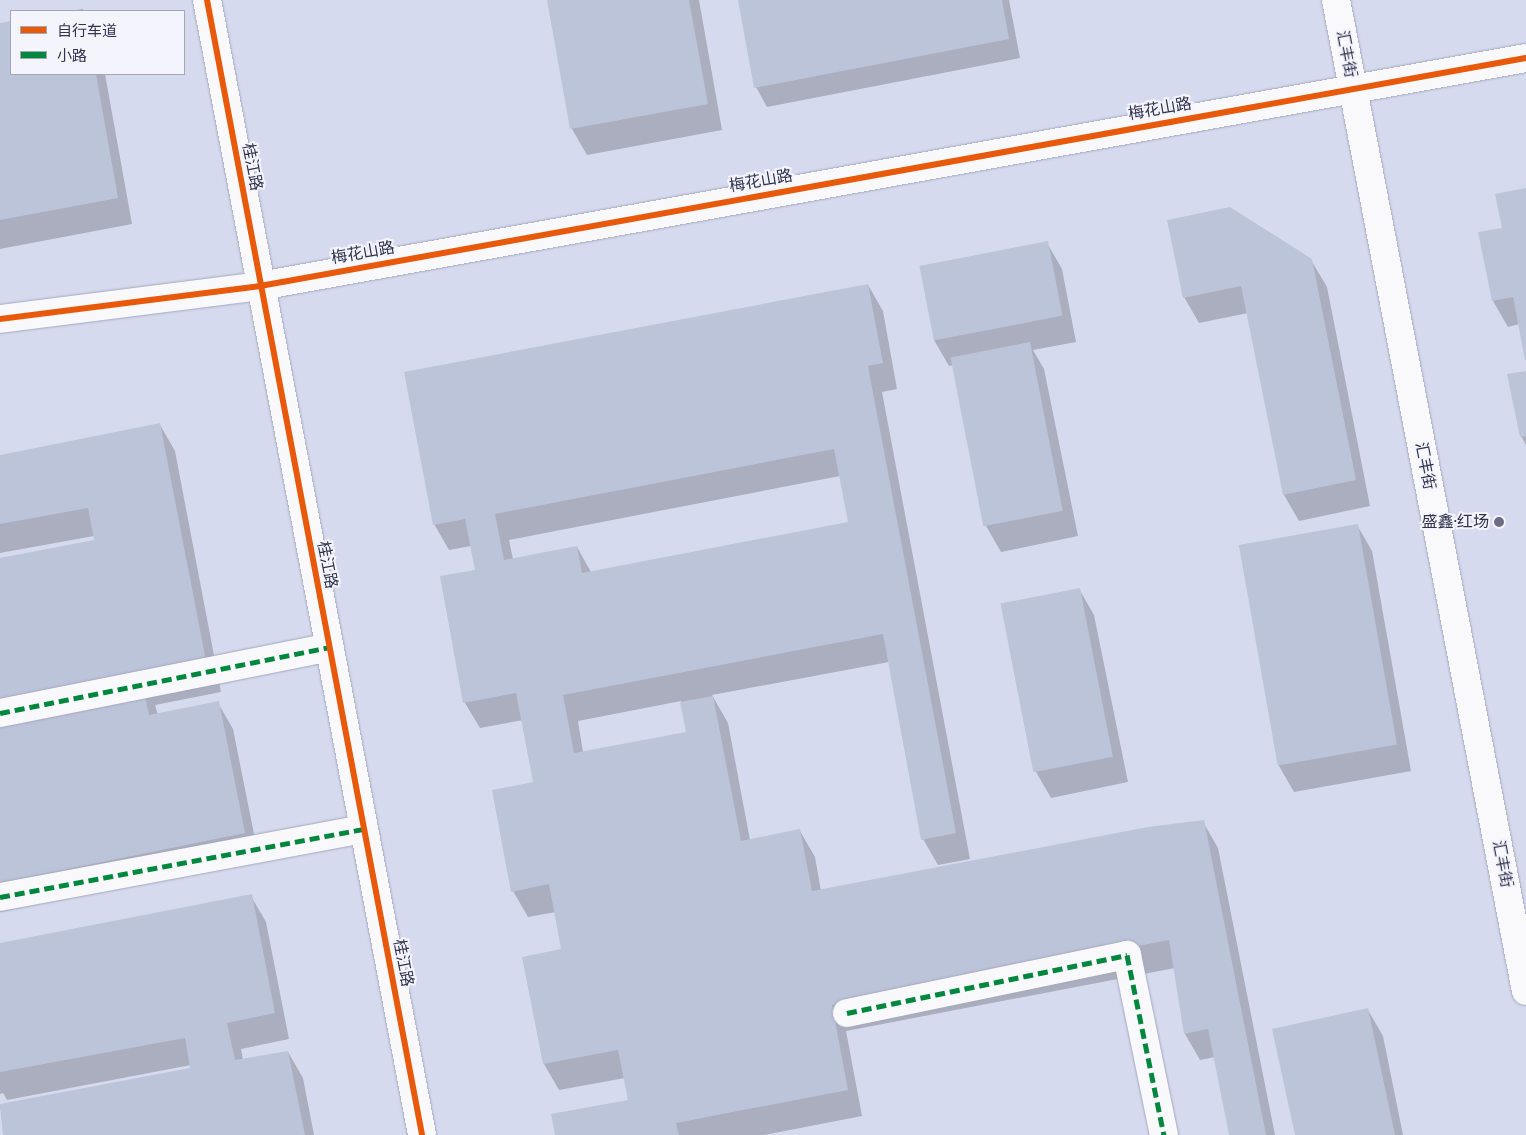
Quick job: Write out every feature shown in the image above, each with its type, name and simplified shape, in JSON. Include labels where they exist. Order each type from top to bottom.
[{"type":"street","name":"桂江路","points":[[207,0],[422,1135]]},
{"type":"street","name":"汇丰街","points":[[1336,0],[1526,991]]},
{"type":"street","name":"梅花山路","points":[[0,319],[260,286],[1526,58]]},
{"type":"street","points":[[0,713],[329,647]]},
{"type":"street","points":[[0,897],[363,829]]},
{"type":"street","points":[[847,1014],[1127,955],[1164,1135]]},
{"type":"building","points":[[547,0],[689,0],[708,104],[570,129]]},
{"type":"building","points":[[738,0],[1002,0],[1009,39],[754,88]]},
{"type":"building","points":[[10,21],[10,75],[96,75],[118,198],[0,220],[0,23]]},
{"type":"building","points":[[1526,188],[1525,360],[1513,297],[1492,301],[1478,232],[1502,228],[1495,194]]},
{"type":"building","points":[[1230,207],[1312,259],[1356,480],[1283,495],[1241,286],[1183,298],[1167,220]]},
{"type":"building","points":[[1048,241],[1063,316],[934,341],[919,266]]},
{"type":"building","points":[[868,284],[883,363],[868,366],[956,833],[921,840],[883,634],[563,695],[574,753],[686,732],[680,702],[713,696],[741,841],[800,829],[812,891],[1148,827],[1204,820],[1266,1135],[1229,1135],[1208,1029],[1184,1034],[1169,940],[832,1005],[848,1090],[676,1123],[679,1135],[555,1135],[551,1114],[628,1100],[618,1050],[543,1064],[522,957],[561,949],[549,884],[511,892],[492,790],[533,782],[516,693],[463,703],[440,576],[475,570],[465,519],[433,525],[404,372]],"holes":[[[834,449],[848,522],[582,573],[577,546],[504,560],[495,514]]]},
{"type":"building","points":[[1030,342],[1063,511],[983,526],[950,357]]},
{"type":"building","points":[[1526,371],[1526,436],[1520,437],[1507,374]]},
{"type":"building","points":[[160,423],[207,666],[0,707],[0,558],[94,540],[88,508],[0,524],[0,455]]},
{"type":"building","points":[[1358,524],[1397,745],[1278,766],[1239,545]]},
{"type":"building","points":[[1080,588],[1113,757],[1033,772],[1000,603]]},
{"type":"building","points":[[142,681],[149,715],[219,701],[245,833],[0,883],[0,726]]},
{"type":"building","points":[[252,894],[275,1013],[227,1023],[235,1060],[288,1051],[305,1135],[3,1135],[0,1104],[190,1068],[185,1038],[0,1072],[0,943]]},
{"type":"building","points":[[1368,1008],[1395,1135],[1295,1135],[1272,1029]]},
{"type":"marked path","points":[[0,713],[329,647]]},
{"type":"marked path","points":[[0,897],[363,829]]},
{"type":"marked path","points":[[847,1013],[1127,955],[1164,1135]]},
{"type":"cycle path","points":[[207,0],[422,1135]]},
{"type":"cycle path","points":[[0,319],[260,286],[1526,58]]},
{"type":"place","name":"盛鑫·红场","points":[[1499,522]]}]
